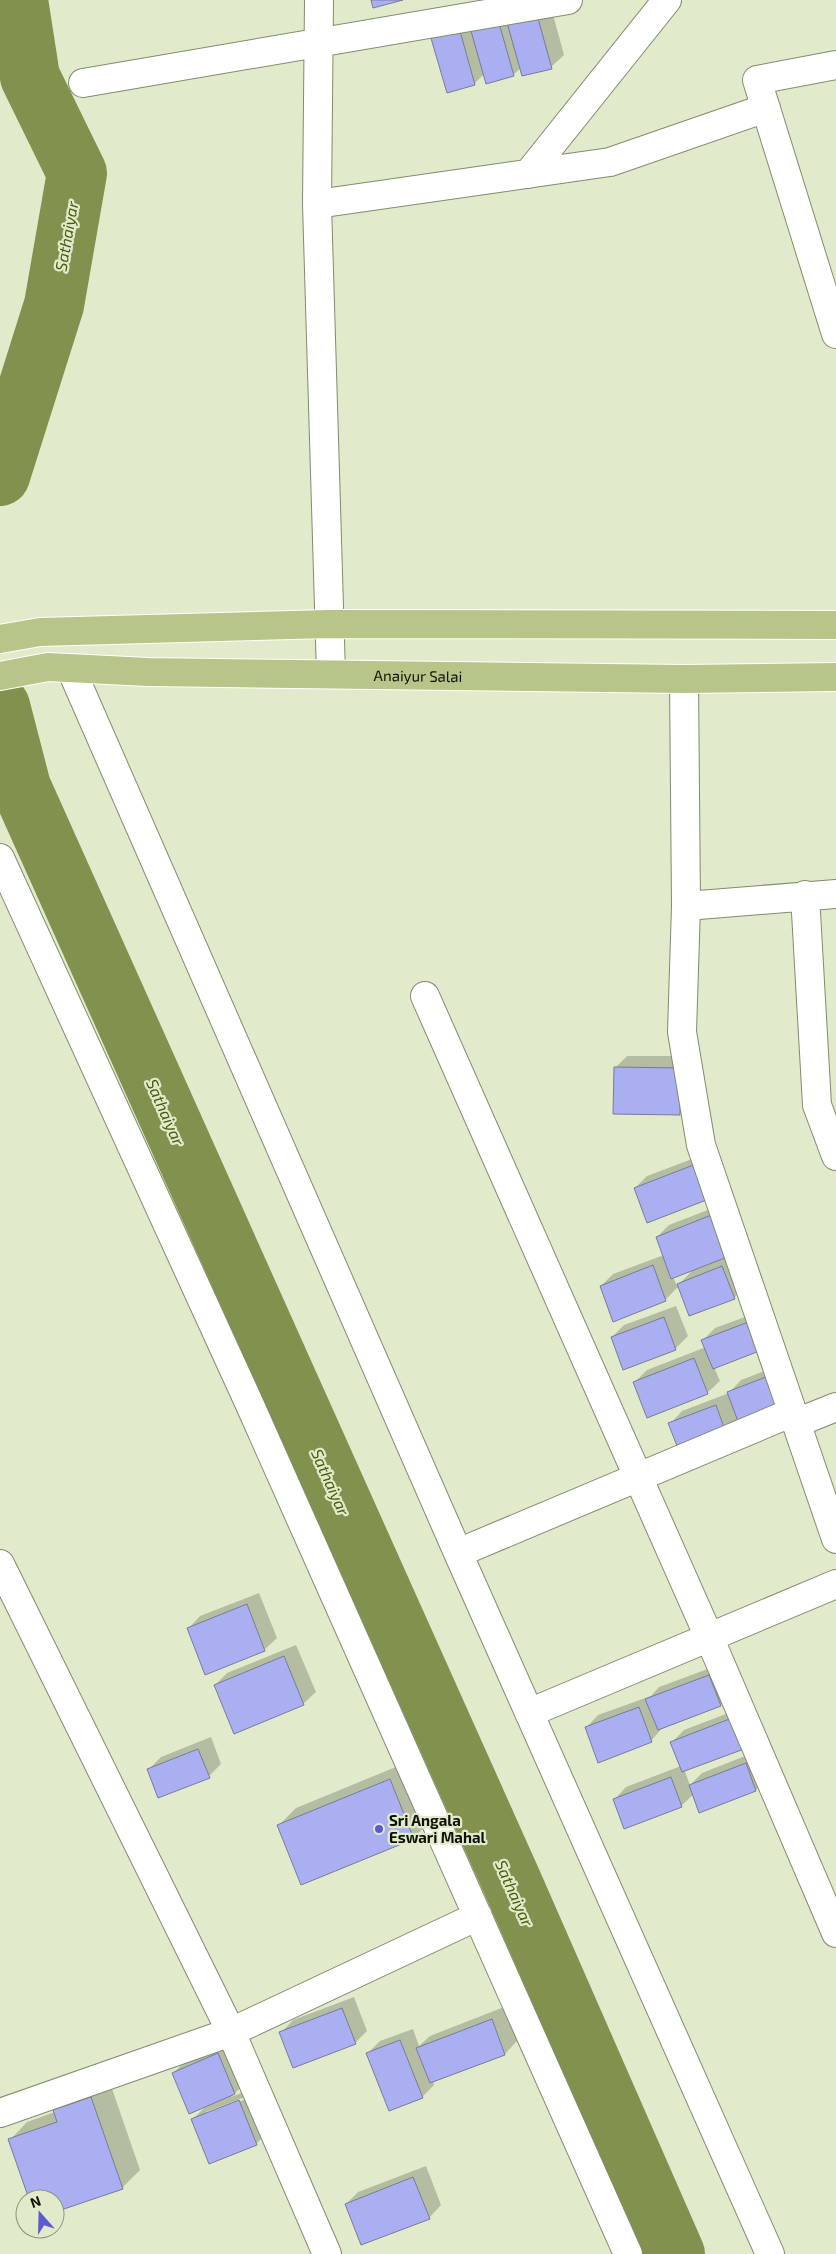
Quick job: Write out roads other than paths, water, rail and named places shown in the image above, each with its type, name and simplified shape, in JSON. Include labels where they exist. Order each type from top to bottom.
[{"type":"main road","points":[[0,639],[40,632],[329,624],[836,625]]},
{"type":"main road","name":"Anaiyur Salai","points":[[0,676],[59,668],[148,672],[684,679],[836,677]]},
{"type":"street","points":[[319,0],[317,204],[331,674]]},
{"type":"street","points":[[83,83],[568,0]]},
{"type":"street","points":[[528,174],[667,0]]},
{"type":"street","points":[[836,65],[757,80],[836,334]]},
{"type":"street","points":[[317,204],[610,162],[766,108]]},
{"type":"street","points":[[59,668],[458,1553],[770,2254]]},
{"type":"street","points":[[684,679],[686,906],[682,1032],[701,1146],[836,1539]]},
{"type":"street","points":[[0,858],[246,1396],[628,2254]]},
{"type":"street","points":[[686,906],[836,894]]},
{"type":"street","points":[[805,895],[817,1104],[836,1156]]},
{"type":"street","points":[[425,996],[709,1637],[836,1932]]},
{"type":"street","points":[[458,1553],[638,1477],[794,1417],[836,1407]]},
{"type":"street","points":[[0,1564],[231,2032],[327,2254]]},
{"type":"street","points":[[529,1713],[836,1584]]},
{"type":"street","points":[[0,2113],[231,2032],[478,1916]]},
{"type":"waterway","name":"Sathaiyar","points":[[0,476],[54,305],[77,173],[30,77],[18,0]]},
{"type":"waterway","name":"Sathaiyar","points":[[0,706],[21,787],[511,1880],[675,2254]]},
{"type":"place","name":"Sri Angala Eswari Mahal","points":[[379,1829]]}]
